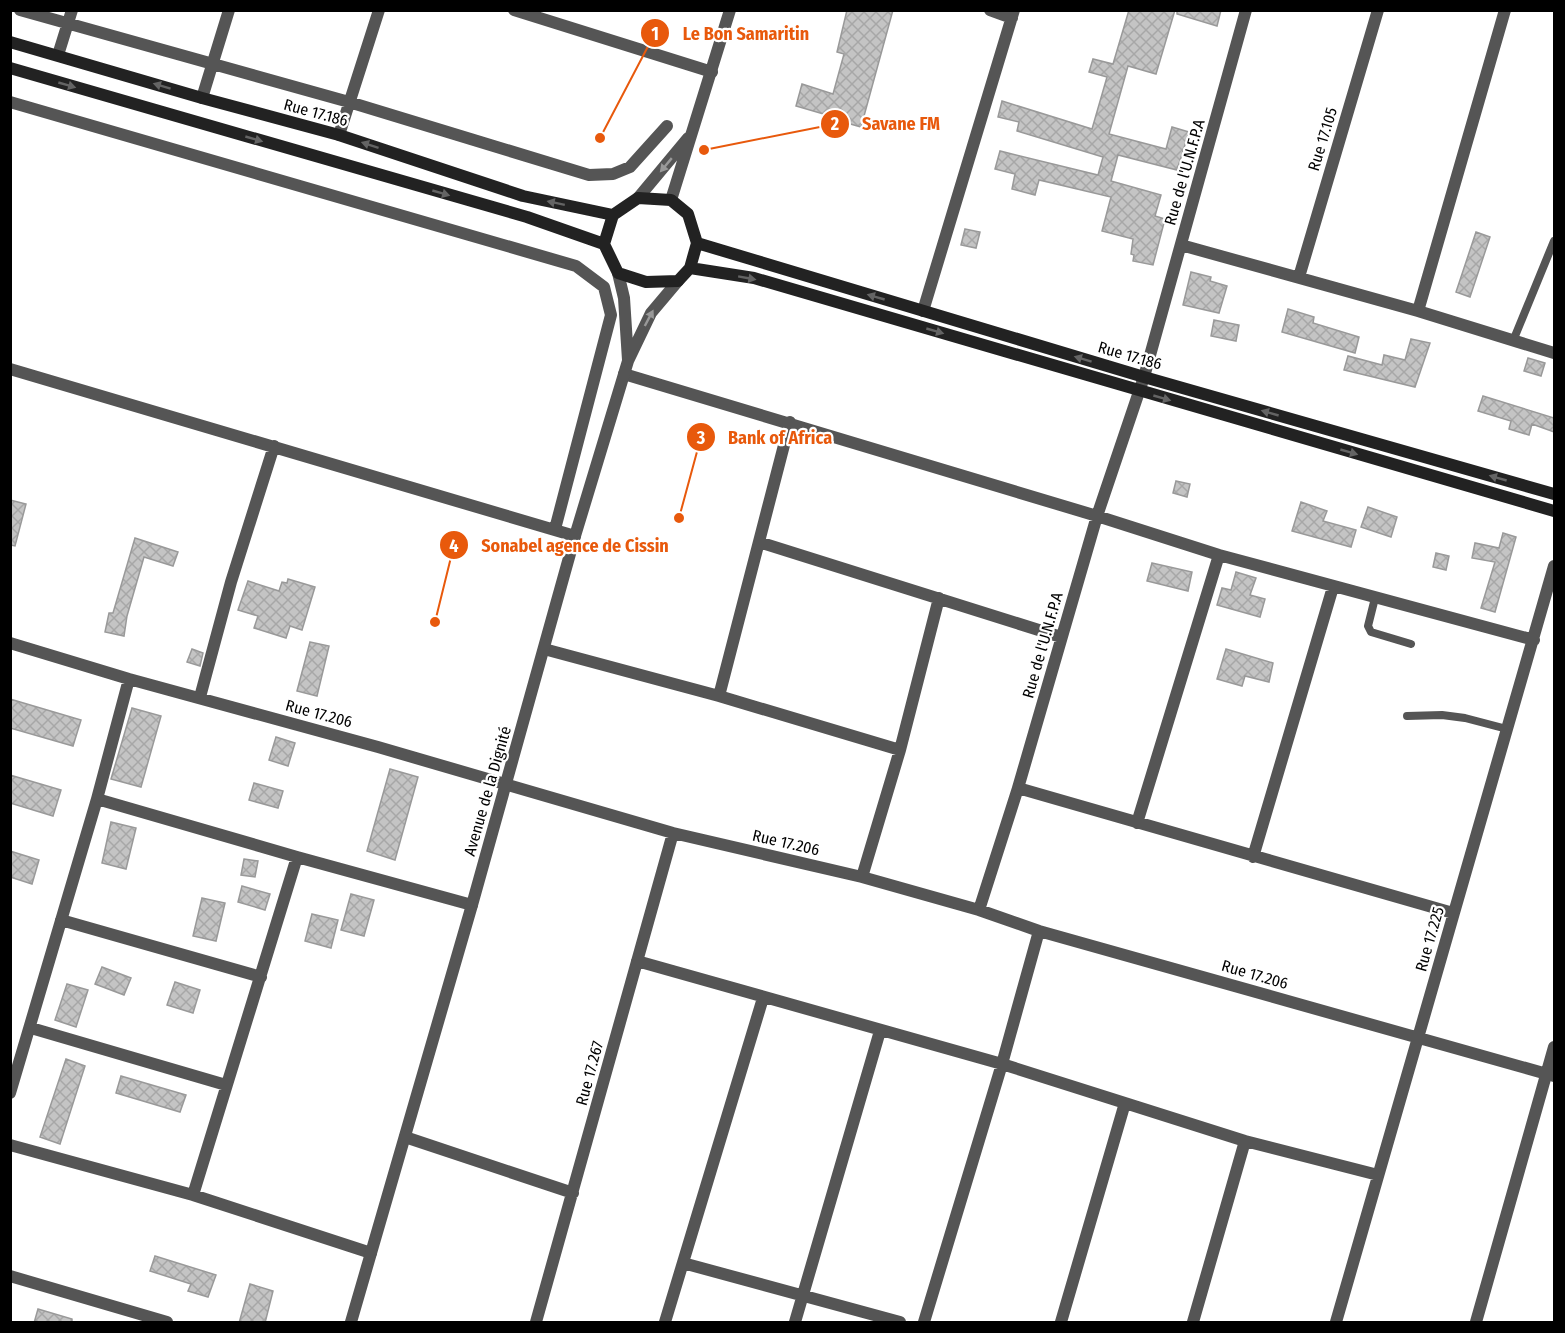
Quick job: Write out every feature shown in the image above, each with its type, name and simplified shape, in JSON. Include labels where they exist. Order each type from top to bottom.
[{"type":"main road","name":"Rue 17.186","points":[[10,42],[339,135],[523,196],[613,215]]},
{"type":"main road","points":[[10,69],[527,217],[604,244]]},
{"type":"main road","points":[[639,198],[671,200],[688,214],[697,243],[690,268],[678,281],[646,282],[618,273],[604,244],[613,215],[639,198]]},
{"type":"main road","name":"Rue 17.186","points":[[697,243],[1144,377],[1554,494]]},
{"type":"main road","points":[[690,268],[754,278],[1554,511]]},
{"type":"street","points":[[20,10],[350,102],[589,175],[614,174],[630,167],[667,126]]},
{"type":"street","points":[[58,55],[72,10]]},
{"type":"street","points":[[202,98],[229,10]]},
{"type":"street","points":[[339,135],[379,10]]},
{"type":"street","points":[[514,10],[712,72]]},
{"type":"street","points":[[671,200],[730,10]]},
{"type":"street","points":[[923,311],[1013,14],[990,10]]},
{"type":"street","name":"Rue de l'U.N.F.P.A","points":[[979,910],[1018,788],[1097,516],[1140,391],[1246,10]]},
{"type":"street","name":"Rue 17.105","points":[[1299,277],[1378,10]]},
{"type":"street","points":[[1418,311],[1505,10]]},
{"type":"street","points":[[10,102],[576,266],[604,287],[611,315],[555,530]]},
{"type":"street","points":[[639,198],[693,133]]},
{"type":"street","points":[[1180,245],[1418,311],[1554,353]]},
{"type":"street","points":[[618,273],[624,298],[626,368],[790,422],[1219,555],[1534,640]]},
{"type":"street","name":"Avenue de la Dignité","points":[[351,1323],[472,905],[575,536],[626,368],[651,313],[678,281]]},
{"type":"street","points":[[10,369],[575,536]]},
{"type":"street","points":[[719,696],[790,422]]},
{"type":"street","points":[[200,697],[231,582],[274,446]]},
{"type":"street","points":[[759,542],[1061,637]]},
{"type":"street","points":[[1137,823],[1219,555]]},
{"type":"street","name":"Rue 17.225","points":[[1336,1323],[1554,566]]},
{"type":"street","points":[[1253,857],[1333,587]]},
{"type":"street","points":[[862,877],[900,750],[939,598]]},
{"type":"street","name":"Rue 17.206","points":[[10,643],[129,679],[200,697],[673,833],[862,877],[979,910],[1039,931],[1551,1074]]},
{"type":"street","points":[[544,649],[719,696],[900,750]]},
{"type":"street","points":[[10,1093],[98,799],[129,679]]},
{"type":"street","points":[[1018,788],[1453,914]]},
{"type":"street","points":[[98,799],[472,905]]},
{"type":"street","name":"Rue 17.267","points":[[536,1323],[673,833]]},
{"type":"street","points":[[193,1195],[297,857]]},
{"type":"street","points":[[61,920],[261,977]]},
{"type":"street","points":[[924,1323],[1002,1064],[1039,931]]},
{"type":"street","points":[[637,961],[1002,1064],[1245,1141],[1378,1175]]},
{"type":"street","points":[[665,1323],[763,998]]},
{"type":"street","points":[[31,1028],[226,1085]]},
{"type":"street","points":[[795,1323],[880,1031]]},
{"type":"street","points":[[1476,1323],[1551,1074],[1554,1047]]},
{"type":"street","points":[[1061,1323],[1125,1103]]},
{"type":"street","points":[[405,1137],[573,1193]]},
{"type":"street","points":[[1193,1323],[1245,1141]]},
{"type":"street","points":[[10,1145],[193,1195],[371,1252]]},
{"type":"street","points":[[683,1263],[900,1323]]},
{"type":"street","points":[[10,1276],[167,1323]]},
{"type":"lane","points":[[1514,341],[1554,241]]},
{"type":"lane","points":[[1376,598],[1368,626],[1371,633],[1411,644]]},
{"type":"lane","points":[[1407,716],[1442,715],[1466,718],[1507,729]]},
{"type":"building","points":[[847,10],[893,10],[861,127],[796,106],[802,84],[833,94],[844,54],[837,52]]},
{"type":"building","points":[[1129,10],[1175,10],[1156,74],[1128,66],[1109,134],[1166,149],[1172,127],[1189,132],[1177,170],[1118,155],[1111,181],[1161,195],[1155,216],[1165,219],[1153,265],[1133,261],[1134,255],[1131,254],[1133,239],[1102,231],[1111,197],[1039,180],[1035,195],[1012,189],[1015,174],[995,169],[1000,151],[1098,175],[1103,157],[1017,131],[1019,122],[998,117],[1002,101],[1092,129],[1107,77],[1089,72],[1093,59],[1113,64]]},
{"type":"building","points":[[1177,10],[1221,10],[1217,26],[1177,14]]},
{"type":"building","points":[[965,229],[980,232],[976,248],[961,245]]},
{"type":"building","points":[[1476,232],[1490,237],[1470,297],[1456,292]]},
{"type":"building","points":[[1191,272],[1211,277],[1210,281],[1227,286],[1219,313],[1183,305]]},
{"type":"building","points":[[1288,309],[1314,317],[1313,323],[1359,337],[1355,353],[1282,332]]},
{"type":"building","points":[[1214,320],[1239,325],[1236,341],[1211,336]]},
{"type":"building","points":[[1411,339],[1430,343],[1415,387],[1344,370],[1348,356],[1382,365],[1384,355],[1405,360]]},
{"type":"building","points":[[1528,358],[1545,363],[1541,376],[1524,371]]},
{"type":"building","points":[[1483,396],[1554,418],[1554,432],[1532,424],[1529,435],[1509,429],[1511,421],[1478,411]]},
{"type":"building","points":[[1176,481],[1190,484],[1187,497],[1173,493]]},
{"type":"building","points":[[10,500],[26,504],[15,546],[10,545]]},
{"type":"building","points":[[1301,502],[1327,511],[1323,521],[1356,530],[1351,547],[1292,531]]},
{"type":"building","points":[[1368,507],[1397,517],[1391,537],[1361,527]]},
{"type":"building","points":[[1503,533],[1516,537],[1495,612],[1481,608],[1495,562],[1472,558],[1475,543],[1499,548]]},
{"type":"building","points":[[135,538],[178,552],[173,566],[144,557],[127,616],[124,636],[105,632],[109,613],[113,613]]},
{"type":"building","points":[[1436,553],[1449,556],[1446,570],[1433,567]]},
{"type":"building","points":[[1152,563],[1192,572],[1188,591],[1147,581]]},
{"type":"building","points":[[1236,572],[1256,578],[1250,595],[1265,599],[1260,617],[1217,605],[1222,588],[1231,590]]},
{"type":"building","points":[[288,579],[315,587],[302,630],[290,626],[286,638],[254,628],[258,616],[238,610],[248,581],[279,591],[282,582],[287,583]]},
{"type":"building","points":[[310,642],[329,646],[317,696],[297,691]]},
{"type":"building","points":[[192,649],[203,653],[200,666],[187,662]]},
{"type":"building","points":[[1226,649],[1273,663],[1269,682],[1245,676],[1242,686],[1217,679]]},
{"type":"building","points":[[10,699],[81,720],[73,746],[10,728]]},
{"type":"building","points":[[132,708],[161,716],[141,787],[111,779]]},
{"type":"building","points":[[276,737],[295,743],[288,766],[269,760]]},
{"type":"building","points":[[390,769],[418,777],[395,860],[367,851]]},
{"type":"building","points":[[10,775],[61,790],[53,816],[10,803]]},
{"type":"building","points":[[254,783],[283,791],[278,808],[249,800]]},
{"type":"building","points":[[111,822],[136,828],[126,869],[102,863]]},
{"type":"building","points":[[10,851],[39,860],[32,884],[10,877]]},
{"type":"building","points":[[244,859],[258,861],[255,877],[241,875]]},
{"type":"building","points":[[242,886],[270,894],[265,910],[238,902]]},
{"type":"building","points":[[351,894],[374,900],[364,936],[341,930]]},
{"type":"building","points":[[202,898],[225,903],[216,941],[193,936]]},
{"type":"building","points":[[312,914],[338,920],[331,948],[305,941]]},
{"type":"building","points":[[102,967],[131,978],[124,995],[95,984]]},
{"type":"building","points":[[175,982],[200,990],[193,1013],[167,1005]]},
{"type":"building","points":[[67,984],[88,990],[76,1027],[55,1020]]},
{"type":"building","points":[[66,1059],[85,1066],[60,1144],[40,1137]]},
{"type":"building","points":[[121,1076],[186,1095],[180,1112],[116,1093]]},
{"type":"building","points":[[155,1256],[216,1275],[208,1297],[188,1291],[191,1284],[150,1271]]},
{"type":"building","points":[[250,1284],[273,1291],[265,1323],[239,1323]]},
{"type":"building","points":[[38,1309],[72,1319],[72,1323],[34,1323]]},
{"type":"place","name":"Le Bon Samaritin","points":[[600,138]]},
{"type":"place","name":"Savane FM","points":[[704,150]]},
{"type":"place","name":"Bank of Africa","points":[[679,518]]},
{"type":"place","name":"Sonabel agence de Cissin","points":[[435,622]]}]
